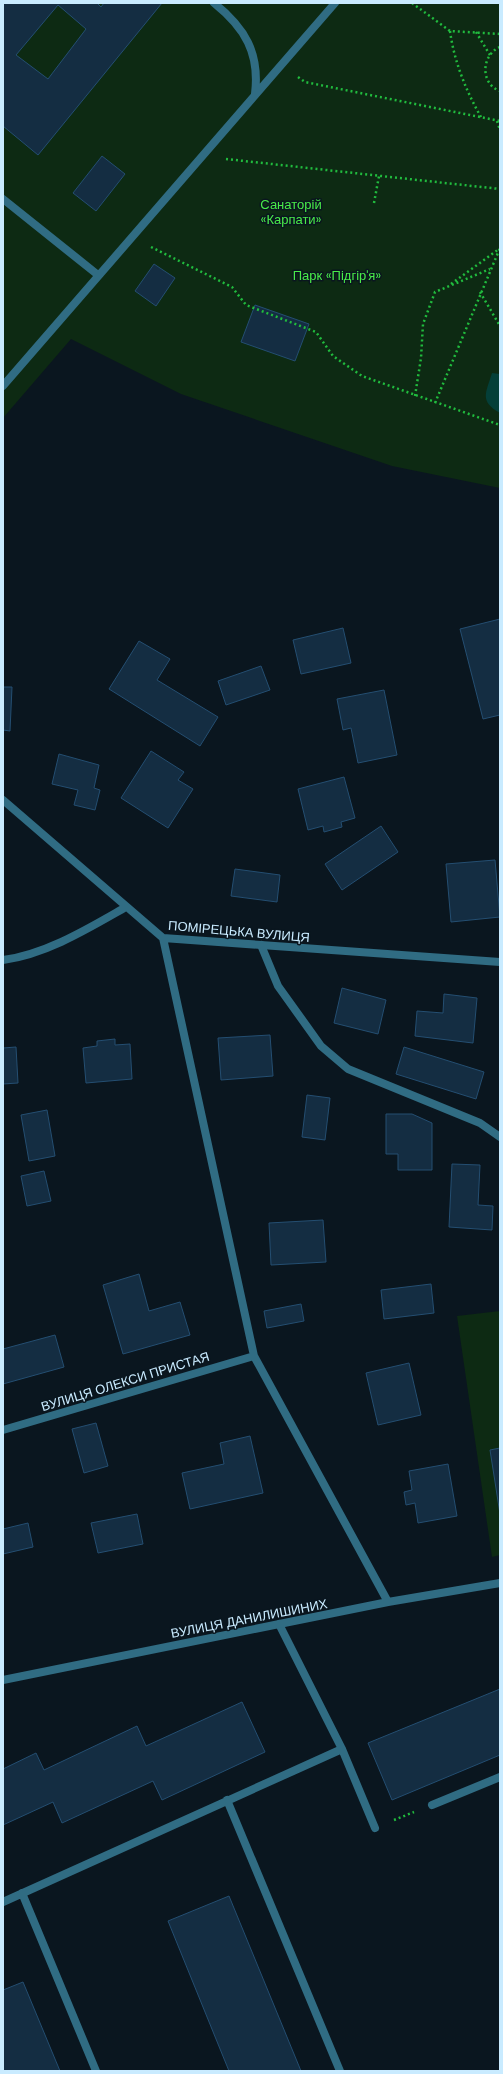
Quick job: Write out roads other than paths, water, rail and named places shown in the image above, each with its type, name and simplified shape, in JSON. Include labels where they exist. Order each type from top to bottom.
[{"type":"street","points":[[214,3],[230,16],[242,30],[250,45],[256,75],[255,94]]},
{"type":"street","points":[[3,386],[335,3]]},
{"type":"street","points":[[3,199],[98,275]]},
{"type":"street","name":"ПОМІРЕЦЬКА ВУЛИЦЯ","points":[[3,800],[163,938],[500,962]]},
{"type":"street","points":[[3,960],[14,958],[71,938],[126,906]]},
{"type":"street","points":[[163,938],[254,1356],[388,1602]]},
{"type":"street","points":[[261,945],[278,986],[321,1046],[348,1069],[480,1123],[500,1136]]},
{"type":"street","name":"ВУЛИЦЯ ОЛЕКСИ ПРИСТАЯ","points":[[3,1430],[254,1356]]},
{"type":"street","name":"ВУЛИЦЯ ДАНИЛИШИНИХ","points":[[3,1680],[388,1602],[500,1583]]},
{"type":"street","points":[[280,1624],[342,1749],[375,1828]]},
{"type":"street","points":[[3,1902],[342,1749]]},
{"type":"street","points":[[432,1805],[500,1777]]},
{"type":"street","points":[[227,1800],[340,2071]]},
{"type":"street","points":[[22,1893],[96,2071]]},
{"type":"park label","name":"Санаторій «Карпати»","points":[[291,212]]},
{"type":"park label","name":"Парк «Підгір'я»","points":[[337,275]]}]
